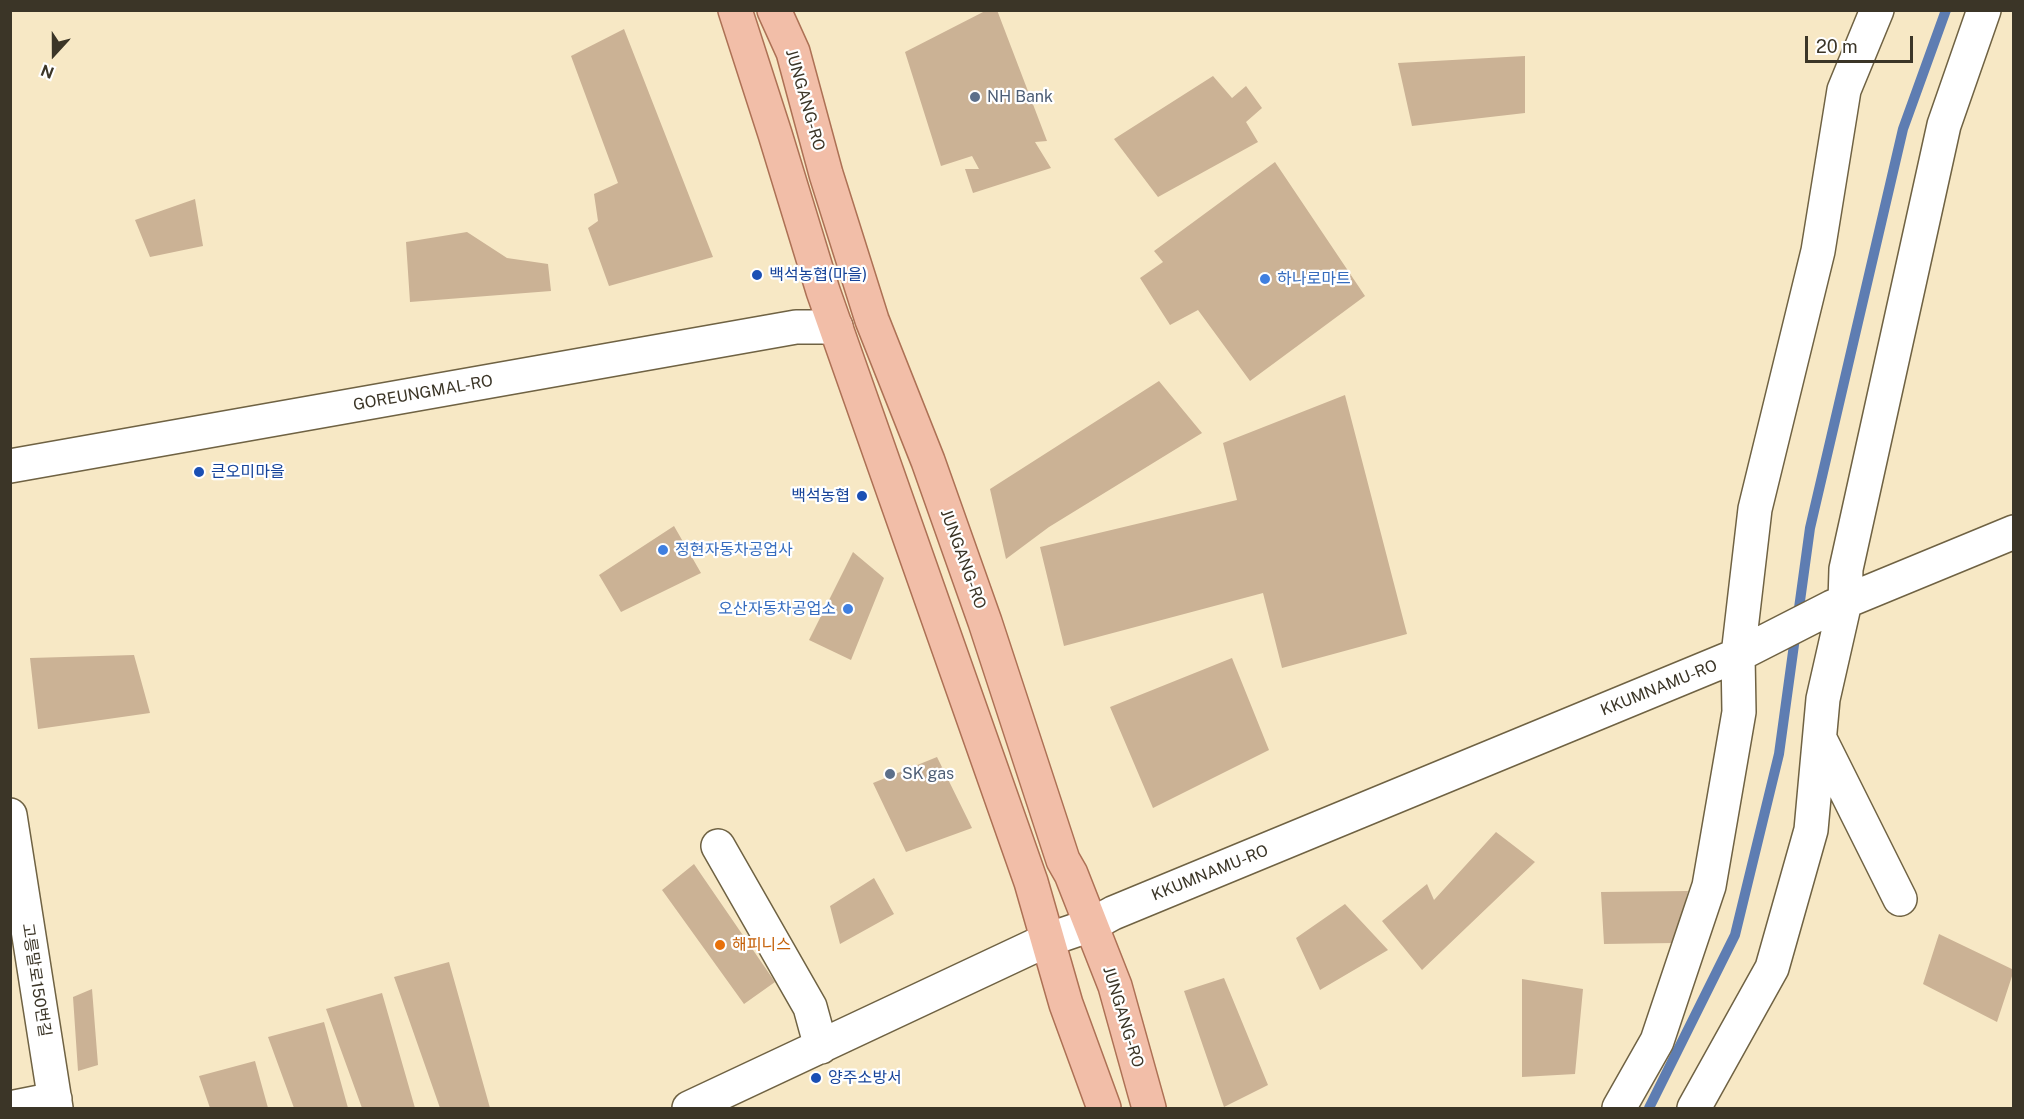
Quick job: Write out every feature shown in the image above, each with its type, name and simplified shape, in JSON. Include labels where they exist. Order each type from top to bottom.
[{"type":"main road","points":[[735,10],[836,327],[1031,882],[1066,1004],[1104,1108]]},
{"type":"main road","name":"JUNGANG-RO","points":[[774,10],[793,52],[826,174],[872,320],[928,461],[985,622],[1063,860],[1071,874],[1115,986],[1149,1108]]},
{"type":"street","points":[[1619,1108],[1657,1041],[1709,886],[1739,712],[1738,655],[1755,509],[1818,251],[1844,90],[1877,10]]},
{"type":"street","points":[[1694,1108],[1772,968],[1811,830],[1823,699],[1846,569],[1944,125],[1984,10]]},
{"type":"street","name":"GOREUNGMAL-RO","points":[[10,466],[796,327],[836,327]]},
{"type":"street","points":[[1839,605],[2013,532]]},
{"type":"street","name":"KKUMNAMU-RO","points":[[689,1108],[1047,940],[1092,925],[1113,913],[1738,655],[1839,605]]},
{"type":"street","points":[[1820,739],[1900,899]]},
{"type":"street","name":"고릉말로150번길","points":[[10,815],[56,1104]]},
{"type":"street","points":[[718,846],[810,1007],[821,1047]]},
{"type":"street","points":[[10,1108],[56,1104]]},
{"type":"building","name":"NH Bank","points":[[987,10],[997,10],[1047,141],[1035,142],[1051,168],[973,193],[965,169],[979,169],[972,156],[941,166],[905,52]]},
{"type":"building","points":[[624,29],[713,257],[609,286],[588,228],[598,221],[594,194],[618,183],[571,56]]},
{"type":"building","points":[[1525,56],[1525,113],[1412,126],[1398,63]]},
{"type":"building","points":[[1213,76],[1232,98],[1246,86],[1262,108],[1246,122],[1258,142],[1158,197],[1114,139]]},
{"type":"building","name":"하나로마트","points":[[1275,162],[1365,296],[1250,381],[1198,310],[1170,325],[1140,278],[1163,262],[1154,251]]},
{"type":"building","points":[[195,199],[203,246],[150,257],[135,220]]},
{"type":"building","points":[[467,232],[507,258],[548,264],[551,291],[410,302],[406,242]]},
{"type":"building","points":[[1159,381],[1202,433],[1049,527],[1006,559],[990,489]]},
{"type":"building","points":[[1345,395],[1407,634],[1282,668],[1263,593],[1064,646],[1040,547],[1237,500],[1223,443]]},
{"type":"building","name":"정현자동차공업사","points":[[674,526],[701,573],[621,612],[599,575]]},
{"type":"building","name":"오산자동차공업소","points":[[853,552],[884,578],[851,660],[809,640]]},
{"type":"building","points":[[134,655],[150,713],[38,729],[30,658]]},
{"type":"building","points":[[1232,658],[1269,750],[1153,808],[1110,707]]},
{"type":"building","points":[[937,757],[972,828],[906,852],[873,783]]},
{"type":"building","points":[[1496,832],[1535,862],[1422,970],[1382,921],[1427,884],[1434,900]]},
{"type":"building","points":[[694,864],[775,982],[744,1004],[662,890]]},
{"type":"building","points":[[874,878],[894,914],[840,944],[830,906]]},
{"type":"building","points":[[1688,891],[1674,943],[1604,944],[1601,892]]},
{"type":"building","points":[[1345,904],[1388,950],[1320,990],[1296,938]]},
{"type":"building","points":[[1939,934],[2014,970],[1997,1022],[1923,984]]},
{"type":"building","points":[[449,962],[490,1108],[440,1108],[394,977]]},
{"type":"building","points":[[1224,978],[1268,1085],[1224,1107],[1184,991]]},
{"type":"building","points":[[1522,979],[1583,989],[1575,1074],[1522,1077]]},
{"type":"building","points":[[92,989],[98,1065],[78,1071],[73,997]]},
{"type":"building","points":[[382,993],[415,1108],[362,1108],[326,1009]]},
{"type":"building","points":[[324,1022],[348,1108],[294,1108],[268,1037]]},
{"type":"building","points":[[255,1061],[268,1108],[210,1108],[199,1076]]},
{"type":"waterway","points":[[1649,1108],[1735,935],[1779,754],[1810,528],[1903,129],[1946,10]]},
{"type":"place","name":"NH Bank","points":[[975,97]]},
{"type":"place","name":"백석농협(마을)","points":[[757,275]]},
{"type":"place","name":"하나로마트","points":[[1265,279]]},
{"type":"place","name":"큰오미마을","points":[[199,472]]},
{"type":"place","name":"백석농협","points":[[862,496]]},
{"type":"place","name":"정현자동차공업사","points":[[663,550]]},
{"type":"place","name":"오산자동차공업소","points":[[848,609]]},
{"type":"place","name":"SK gas","points":[[890,774]]},
{"type":"place","name":"해피니스","points":[[720,945]]},
{"type":"place","name":"양주소방서","points":[[816,1078]]}]
